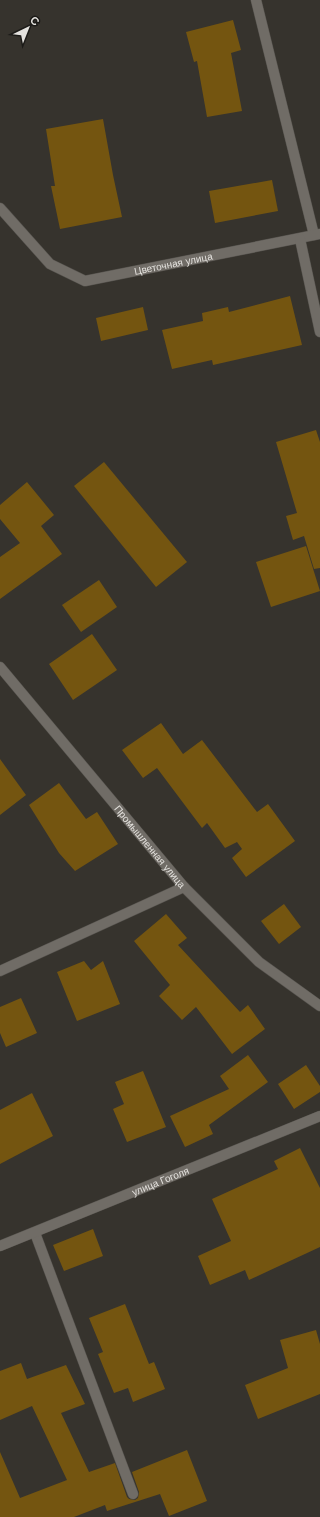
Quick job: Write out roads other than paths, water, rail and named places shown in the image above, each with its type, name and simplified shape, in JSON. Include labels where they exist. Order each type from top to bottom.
[{"type":"street","name":"Цветочная улица","points":[[0,208],[50,264],[85,280],[317,235],[256,0]]},
{"type":"street","points":[[300,239],[320,332]]},
{"type":"street","name":"Промышленная улица","points":[[2,673],[184,887],[259,962],[320,1006]]},
{"type":"street","points":[[0,971],[184,887]]},
{"type":"street","name":"улица Гоголя","points":[[0,1246],[320,1116]]},
{"type":"street","points":[[35,1233],[133,1494]]}]
